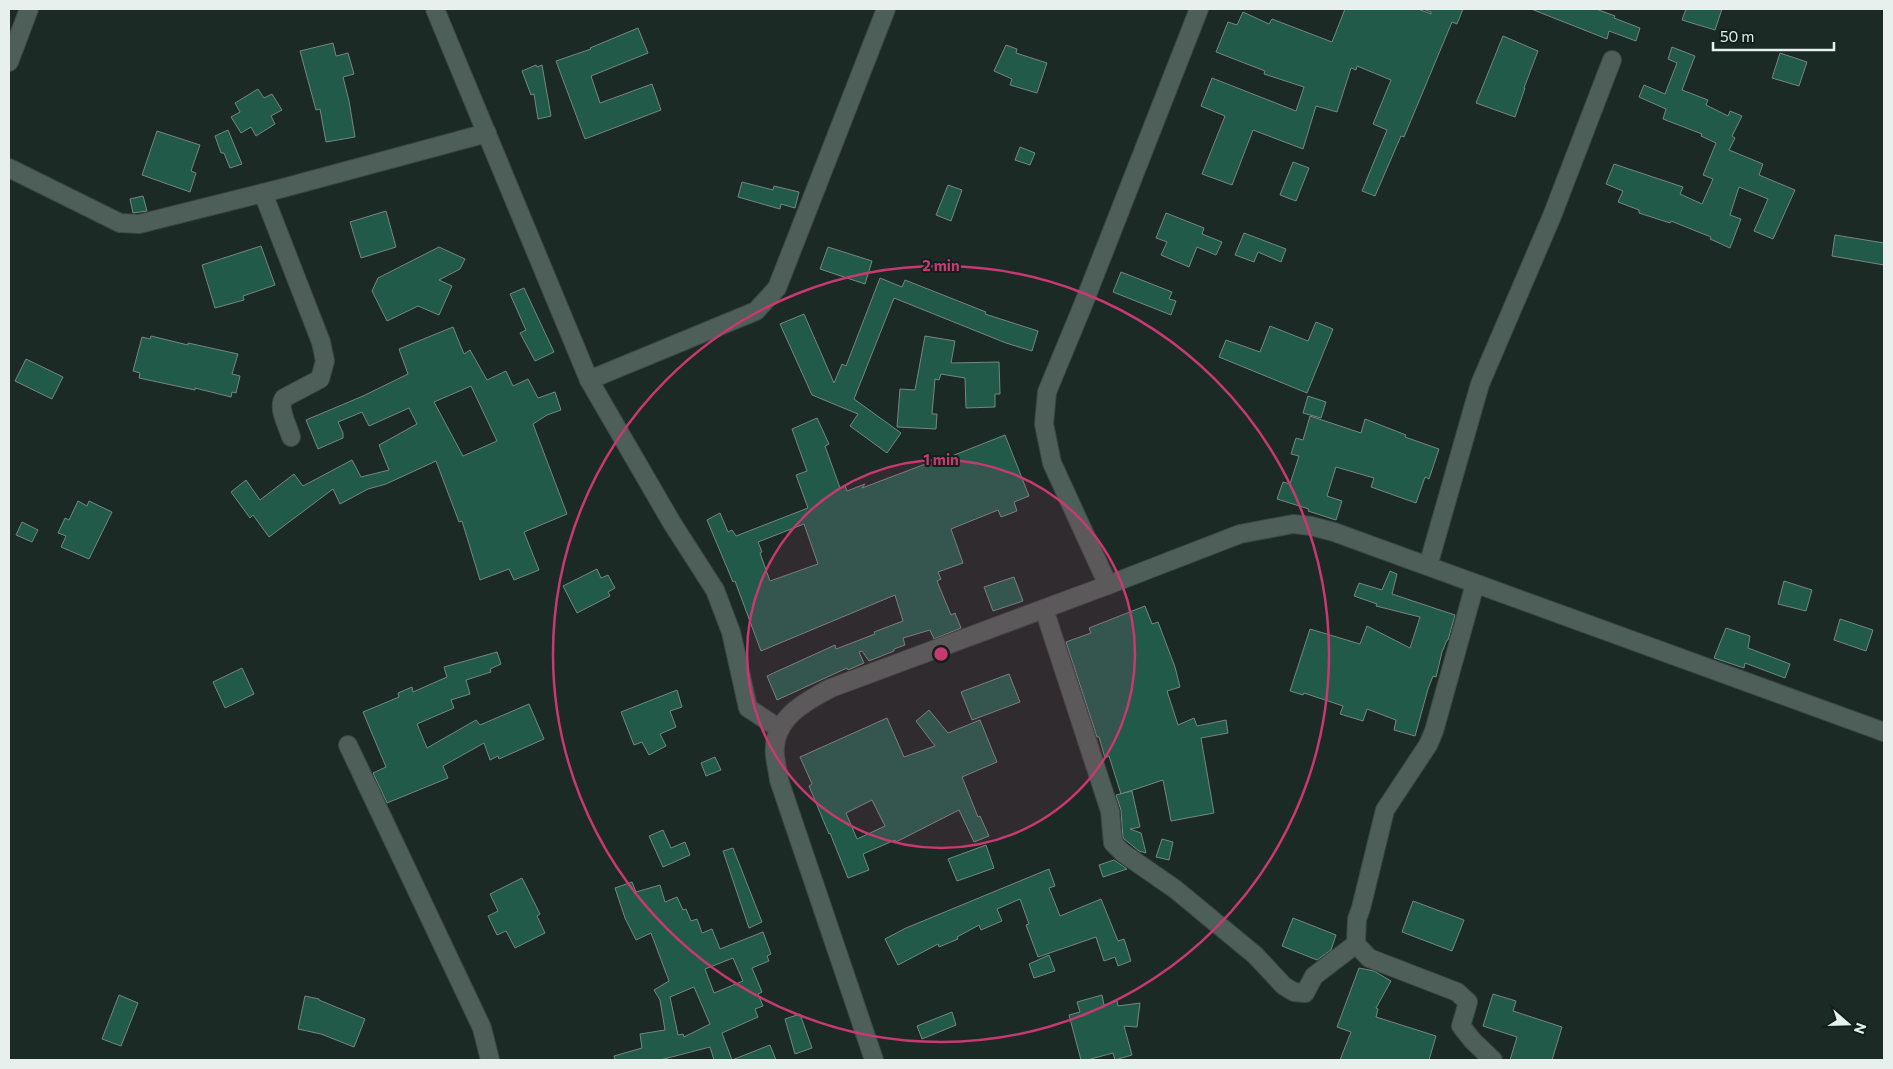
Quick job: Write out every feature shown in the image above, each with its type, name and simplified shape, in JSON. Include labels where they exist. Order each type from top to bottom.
[{"type":"street","points":[[9,62],[29,9]]},
{"type":"street","points":[[435,9],[590,380],[672,523],[715,590],[731,632],[748,708],[780,729]]},
{"type":"street","points":[[590,380],[756,311],[777,288],[886,9]]},
{"type":"street","points":[[1108,586],[1052,463],[1044,424],[1047,392],[1199,9]]},
{"type":"street","points":[[1428,566],[1480,384],[1552,216],[1612,60]]},
{"type":"street","points":[[9,168],[120,223],[139,224],[487,133]]},
{"type":"street","points":[[263,193],[321,342],[325,361],[320,379],[282,400],[282,408],[291,437]]},
{"type":"street","points":[[874,1060],[779,780],[774,755],[780,729],[791,713],[810,699],[832,688],[1108,586],[1240,534],[1293,524],[1334,532],[1884,732]]},
{"type":"street","points":[[1475,584],[1434,731],[1428,745],[1385,810],[1357,918],[1356,944],[1369,958],[1457,992],[1468,1002],[1461,1026],[1493,1060]]},
{"type":"street","points":[[1044,609],[1110,811],[1112,843],[1123,853],[1176,889],[1255,955],[1284,986],[1294,992],[1305,992],[1314,976],[1356,944]]},
{"type":"street","points":[[348,745],[482,1028],[490,1060]]},
{"type":"building","points":[[1345,9],[1418,9],[1431,14],[1431,12],[1423,9],[1463,9],[1457,24],[1452,22],[1404,137],[1401,136],[1375,196],[1362,191],[1387,130],[1373,124],[1391,80],[1357,66],[1356,70],[1351,68],[1337,112],[1316,106],[1303,149],[1253,130],[1232,185],[1202,174],[1225,116],[1201,106],[1212,78],[1296,111],[1304,87],[1264,74],[1265,71],[1216,52],[1228,22],[1237,25],[1243,12],[1269,24],[1272,19],[1332,42]]},
{"type":"building","points":[[1531,9],[1596,9],[1640,28],[1636,41],[1609,31],[1607,39]]},
{"type":"building","points":[[1686,9],[1722,9],[1715,30],[1682,20]]},
{"type":"building","points":[[638,28],[648,53],[591,76],[600,103],[652,84],[661,110],[585,139],[556,61],[591,49]]},
{"type":"building","points":[[1503,36],[1538,51],[1515,117],[1476,103]]},
{"type":"building","points":[[333,43],[336,56],[348,53],[354,74],[343,77],[355,137],[326,142],[320,109],[316,110],[300,51]]},
{"type":"building","points":[[1006,45],[1017,49],[1016,53],[1047,63],[1037,93],[1010,85],[1012,79],[994,71]]},
{"type":"building","points":[[1672,47],[1695,56],[1682,90],[1708,100],[1706,105],[1728,116],[1730,111],[1742,116],[1732,136],[1735,138],[1729,150],[1763,164],[1759,175],[1795,190],[1773,239],[1754,231],[1768,199],[1739,187],[1730,215],[1741,219],[1730,248],[1710,239],[1711,237],[1671,221],[1670,223],[1639,213],[1639,210],[1618,202],[1623,191],[1606,184],[1614,164],[1683,187],[1680,194],[1702,204],[1713,179],[1703,175],[1716,143],[1701,136],[1702,134],[1663,119],[1666,109],[1639,97],[1644,85],[1665,94],[1677,63],[1668,59]]},
{"type":"building","points":[[1780,53],[1807,62],[1799,86],[1772,78]]},
{"type":"building","points":[[536,65],[537,67],[542,65],[551,116],[538,119],[534,94],[531,95],[522,71]]},
{"type":"building","points":[[258,89],[264,98],[272,94],[282,110],[271,116],[275,124],[256,136],[251,127],[241,133],[231,117],[240,112],[235,103]]},
{"type":"building","points":[[228,130],[242,164],[230,168],[224,153],[221,153],[215,136]]},
{"type":"building","points":[[157,131],[200,145],[191,171],[196,173],[190,192],[142,175]]},
{"type":"building","points":[[1020,147],[1035,153],[1030,165],[1015,160]]},
{"type":"building","points":[[1293,162],[1309,168],[1296,201],[1280,195]]},
{"type":"building","points":[[742,182],[773,190],[774,186],[799,192],[795,208],[781,204],[780,209],[738,197]]},
{"type":"building","points":[[948,185],[962,190],[951,221],[936,215]]},
{"type":"building","points":[[143,196],[147,211],[133,213],[130,199]]},
{"type":"building","points":[[386,211],[396,247],[361,258],[350,222]]},
{"type":"building","points":[[1166,213],[1204,228],[1202,234],[1222,242],[1216,255],[1197,247],[1189,267],[1161,255],[1167,242],[1156,238]]},
{"type":"building","points":[[1244,233],[1286,249],[1281,262],[1258,252],[1254,262],[1235,255]]},
{"type":"building","points":[[1835,235],[1884,243],[1884,265],[1832,256]]},
{"type":"building","points":[[261,246],[275,285],[243,296],[244,300],[215,308],[202,265]]},
{"type":"building","points":[[439,247],[465,259],[460,269],[439,280],[452,286],[439,315],[418,306],[387,321],[372,291],[378,278]]},
{"type":"building","points":[[828,247],[872,261],[865,284],[820,269]]},
{"type":"building","points":[[1121,272],[1172,292],[1169,299],[1176,301],[1171,315],[1113,292]]},
{"type":"building","points":[[880,278],[902,287],[905,280],[986,312],[985,314],[1038,331],[1032,351],[1006,343],[894,298],[854,399],[901,433],[887,453],[850,426],[858,414],[812,395],[780,324],[804,314],[834,383],[842,364],[846,366]]},
{"type":"building","points":[[524,288],[554,352],[535,361],[520,333],[526,330],[510,294]]},
{"type":"building","points":[[1316,322],[1333,329],[1307,393],[1219,357],[1226,340],[1260,352],[1270,326],[1308,341]]},
{"type":"building","points":[[453,327],[464,354],[470,350],[487,380],[506,371],[513,386],[528,379],[538,398],[555,392],[561,410],[547,415],[533,424],[567,514],[524,532],[539,570],[514,580],[509,569],[480,580],[462,521],[459,522],[436,461],[386,484],[368,489],[340,504],[333,489],[269,537],[253,515],[250,518],[231,492],[246,480],[260,500],[294,474],[303,486],[352,460],[361,477],[389,470],[379,445],[417,424],[409,408],[369,426],[362,412],[338,422],[343,438],[318,449],[306,420],[363,396],[408,374],[399,349]],"holes":[[[471,386],[497,441],[463,456],[434,402]]]},
{"type":"building","points":[[151,336],[238,354],[232,374],[240,376],[236,393],[232,392],[231,397],[195,388],[195,390],[139,378],[140,373],[133,371],[142,337],[150,339]]},
{"type":"building","points":[[925,336],[955,341],[951,363],[999,362],[1000,394],[995,394],[995,407],[966,408],[965,378],[941,374],[939,380],[935,379],[932,414],[937,414],[936,429],[897,427],[900,389],[915,390]]},
{"type":"building","points":[[26,359],[63,377],[52,399],[15,381]]},
{"type":"building","points":[[1308,396],[1326,402],[1321,418],[1303,413]]},
{"type":"building","points":[[1310,416],[1361,433],[1365,419],[1406,435],[1405,437],[1439,449],[1429,479],[1425,477],[1416,503],[1371,487],[1374,478],[1336,467],[1327,496],[1342,501],[1336,520],[1277,499],[1283,482],[1290,484],[1299,456],[1291,454],[1296,438],[1303,440]]},
{"type":"building","points":[[817,418],[829,444],[825,446],[840,488],[845,486],[847,491],[865,484],[862,488],[928,463],[929,465],[1005,435],[1029,496],[1014,502],[1017,511],[1001,517],[998,510],[951,529],[963,563],[938,572],[941,579],[937,581],[951,615],[955,613],[961,628],[934,639],[930,630],[903,638],[905,645],[869,661],[862,651],[859,652],[864,663],[848,670],[847,668],[777,700],[767,676],[835,645],[836,649],[903,621],[895,595],[761,651],[735,581],[733,582],[707,520],[720,513],[728,532],[732,530],[736,536],[808,508],[796,475],[807,471],[792,429]],"holes":[[[804,524],[818,564],[770,581],[758,542]]]},
{"type":"building","points":[[78,501],[87,506],[89,501],[112,512],[89,559],[61,547],[66,536],[58,533],[65,518],[69,520]]},
{"type":"building","points":[[22,522],[38,530],[32,542],[16,535]]},
{"type":"building","points":[[597,569],[601,578],[608,575],[615,588],[608,592],[610,596],[577,613],[563,586]]},
{"type":"building","points":[[1390,571],[1397,574],[1392,594],[1455,615],[1448,640],[1442,652],[1436,677],[1433,676],[1428,689],[1415,736],[1394,730],[1396,720],[1367,709],[1363,721],[1340,714],[1343,706],[1304,693],[1303,695],[1290,691],[1310,629],[1360,644],[1367,626],[1410,648],[1420,617],[1376,606],[1377,604],[1354,596],[1359,583],[1382,590]]},
{"type":"building","points":[[1014,577],[1023,601],[993,611],[984,587]]},
{"type":"building","points":[[1784,581],[1812,590],[1806,611],[1778,604]]},
{"type":"building","points":[[1145,606],[1152,624],[1158,622],[1175,667],[1180,687],[1167,691],[1178,725],[1194,718],[1197,726],[1226,720],[1228,733],[1201,738],[1214,813],[1171,821],[1163,780],[1121,794],[1109,756],[1105,758],[1099,737],[1097,737],[1066,642],[1091,633],[1089,628]]},
{"type":"building","points":[[1840,619],[1873,630],[1866,651],[1834,640]]},
{"type":"building","points":[[1726,628],[1750,636],[1748,648],[1790,664],[1785,678],[1745,663],[1744,668],[1714,658]]},
{"type":"building","points":[[497,652],[501,664],[490,669],[491,672],[466,680],[470,694],[451,700],[454,708],[417,724],[427,748],[476,720],[480,725],[529,704],[544,739],[499,759],[498,756],[490,760],[484,743],[443,766],[448,778],[387,803],[373,773],[386,767],[363,712],[399,697],[398,693],[412,687],[413,692],[447,677],[444,667]]},
{"type":"building","points":[[242,668],[254,694],[225,708],[213,682]]},
{"type":"building","points":[[1009,674],[1020,702],[972,720],[961,692]]},
{"type":"building","points":[[677,690],[682,707],[670,711],[676,727],[660,734],[666,746],[649,755],[642,742],[634,745],[621,712]]},
{"type":"building","points":[[929,710],[948,733],[980,720],[997,762],[962,777],[978,817],[980,816],[989,836],[974,842],[959,810],[896,842],[895,840],[863,854],[869,870],[848,878],[809,786],[812,784],[800,757],[887,718],[904,757],[935,746],[916,721]],"holes":[[[872,800],[885,826],[857,839],[846,813]]]},
{"type":"building","points":[[715,757],[721,770],[706,776],[701,763]]},
{"type":"building","points":[[1132,791],[1140,827],[1130,829],[1141,833],[1146,853],[1139,851],[1123,838],[1121,810],[1116,795]]},
{"type":"building","points":[[663,830],[671,848],[685,842],[690,855],[663,867],[649,836]]},
{"type":"building","points":[[1162,839],[1173,842],[1169,860],[1156,857]]},
{"type":"building","points":[[986,845],[994,868],[957,881],[948,859]]},
{"type":"building","points":[[733,848],[762,922],[749,928],[723,851]]},
{"type":"building","points":[[1114,860],[1127,869],[1103,877],[1099,865]]},
{"type":"building","points":[[1049,869],[1055,886],[1049,888],[1060,916],[1101,899],[1118,941],[1124,939],[1131,961],[1118,966],[1115,957],[1104,961],[1096,937],[1038,957],[1026,925],[1029,924],[1020,899],[997,909],[1002,921],[981,930],[979,925],[957,937],[958,939],[939,947],[938,944],[898,965],[885,939],[906,928]]},
{"type":"building","points":[[522,878],[540,914],[537,916],[545,933],[515,948],[506,931],[497,935],[488,916],[498,911],[490,894]]},
{"type":"building","points":[[632,882],[636,892],[660,885],[665,902],[677,897],[683,910],[686,909],[691,921],[697,919],[702,933],[712,929],[720,949],[763,932],[771,954],[767,956],[769,961],[752,968],[762,992],[758,994],[763,1006],[755,1009],[758,1017],[722,1033],[732,1060],[714,1060],[710,1047],[660,1060],[615,1060],[614,1056],[642,1048],[640,1034],[665,1030],[660,1000],[654,990],[669,981],[651,933],[636,940],[625,918],[615,888]],"holes":[[[733,958],[743,981],[714,993],[705,969]],[[694,987],[710,1024],[684,1037],[683,1034],[678,1035],[670,997]]]},
{"type":"building","points":[[1413,901],[1464,920],[1452,951],[1402,932]]},
{"type":"building","points":[[1293,918],[1336,935],[1331,950],[1317,960],[1282,946]]},
{"type":"building","points":[[1049,955],[1055,971],[1034,978],[1029,964]]},
{"type":"building","points":[[1359,968],[1374,971],[1391,981],[1376,1008],[1378,1009],[1376,1017],[1436,1036],[1429,1060],[1340,1060],[1351,1032],[1337,1027]]},
{"type":"building","points":[[1493,994],[1516,1001],[1513,1011],[1562,1027],[1552,1060],[1510,1060],[1517,1037],[1483,1026]]},
{"type":"building","points":[[119,995],[138,1003],[121,1046],[102,1039]]},
{"type":"building","points":[[1102,995],[1104,1005],[1117,1001],[1118,1006],[1140,1003],[1137,1027],[1124,1026],[1132,1055],[1115,1060],[1113,1053],[1081,1060],[1069,1015],[1080,1012],[1077,1002]]},
{"type":"building","points":[[305,996],[319,999],[365,1019],[354,1047],[321,1034],[298,1029]]},
{"type":"building","points":[[952,1012],[956,1025],[922,1039],[917,1026]]},
{"type":"building","points":[[800,1014],[812,1048],[795,1054],[785,1019]]},
{"type":"building","points":[[770,1045],[776,1060],[732,1060]]}]
